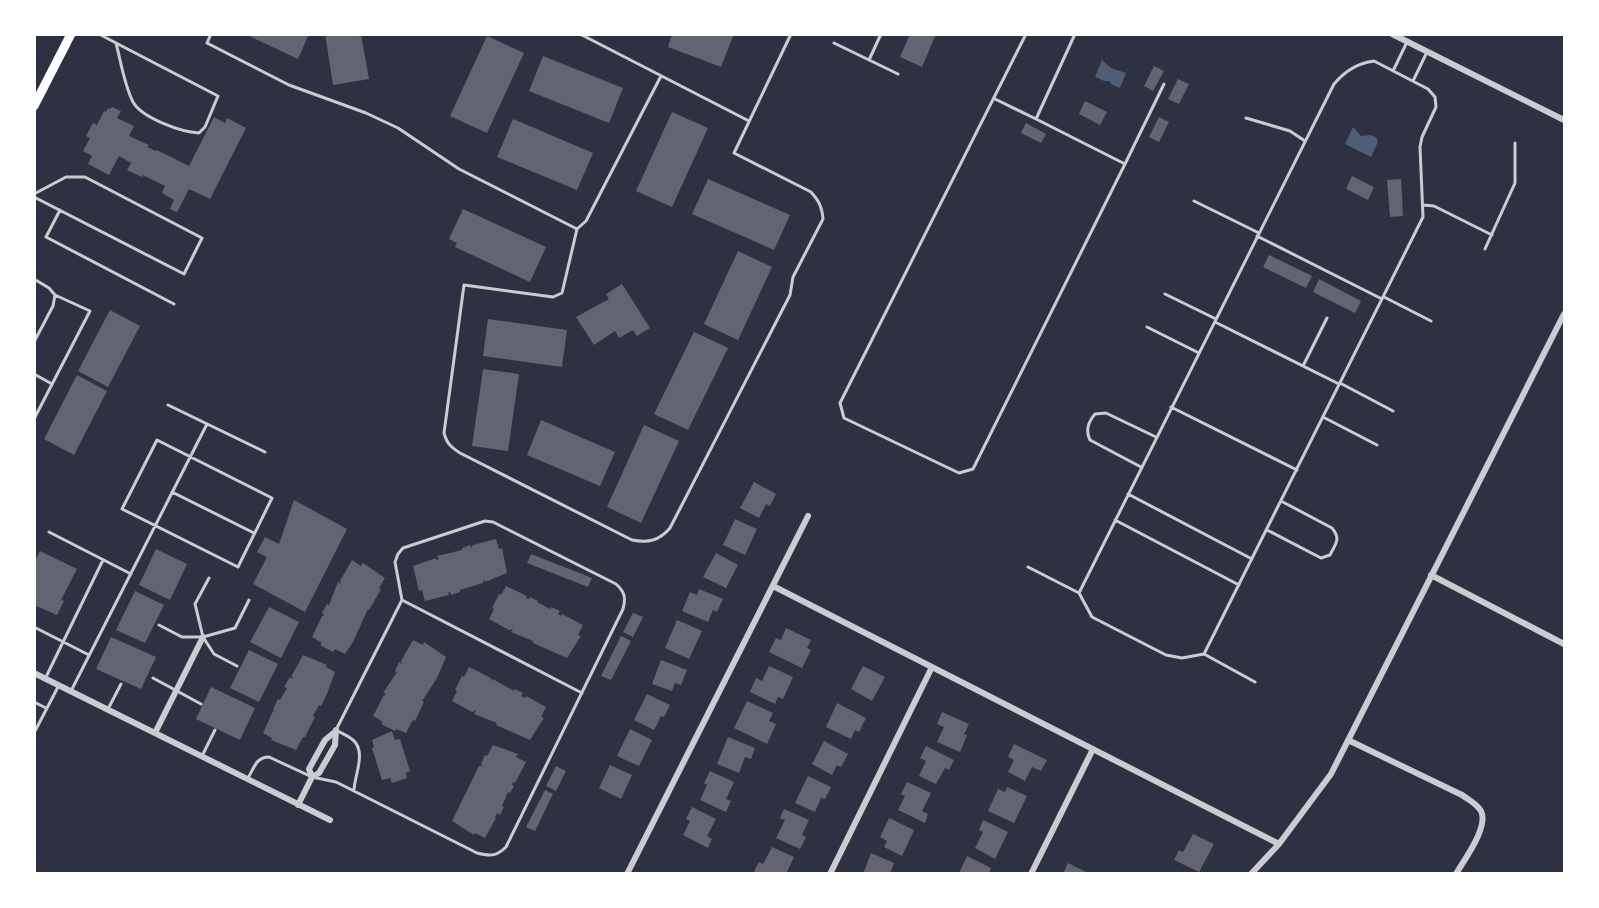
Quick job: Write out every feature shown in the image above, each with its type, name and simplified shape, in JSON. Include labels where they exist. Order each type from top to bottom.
[{"type":"main road","points":[[34,106],[71,34]]},
{"type":"street","points":[[1392,34],[1564,120]]},
{"type":"street","points":[[1251,873],[1279,844],[1330,774],[1564,314]]},
{"type":"street","points":[[627,873],[808,516]]},
{"type":"street","points":[[1431,575],[1564,644]]},
{"type":"street","points":[[773,586],[1279,844]]},
{"type":"street","points":[[155,733],[203,637]]},
{"type":"street","points":[[830,873],[932,667]]},
{"type":"street","points":[[34,673],[330,820]]},
{"type":"street","points":[[312,777],[309,769],[324,740],[336,730]]},
{"type":"street","points":[[298,805],[312,777],[319,773],[335,745],[336,730]]},
{"type":"street","points":[[1348,740],[1476,804],[1482,812],[1483,824],[1456,873]]},
{"type":"street","points":[[1031,873],[1093,749]]},
{"type":"lane","points":[[99,34],[218,96],[205,127],[198,133],[178,130],[144,112],[134,103],[116,43]]},
{"type":"lane","points":[[211,34],[207,43],[289,85],[366,113],[398,128],[459,169],[577,228]]},
{"type":"lane","points":[[580,34],[749,121]]},
{"type":"lane","points":[[661,76],[586,221],[577,228],[562,293],[553,297],[464,285],[444,433],[446,441],[460,453],[632,540],[644,542],[663,536],[670,528],[790,295],[792,277],[823,219],[822,208],[810,192],[734,153],[791,34]]},
{"type":"lane","points":[[869,60],[881,34]]},
{"type":"lane","points":[[1026,34],[840,403],[844,418],[959,473],[972,469],[1164,84]]},
{"type":"lane","points":[[1036,119],[1075,34]]},
{"type":"lane","points":[[1393,72],[1407,42]]},
{"type":"lane","points":[[834,43],[898,74]]},
{"type":"lane","points":[[1413,81],[1427,52]]},
{"type":"lane","points":[[1079,593],[1334,84],[1341,75],[1362,63],[1374,61],[1428,89],[1435,97],[1436,107],[1422,137],[1420,147],[1423,217],[1204,654]]},
{"type":"lane","points":[[994,99],[1125,164]]},
{"type":"lane","points":[[1246,118],[1290,131],[1305,141]]},
{"type":"lane","points":[[1485,249],[1515,183],[1515,143]]},
{"type":"lane","points":[[66,177],[85,177],[202,238],[184,274],[34,196],[66,177]]},
{"type":"lane","points":[[1194,201],[1431,321]]},
{"type":"lane","points":[[1423,205],[1434,206],[1492,235]]},
{"type":"lane","points":[[60,210],[46,237],[174,304]]},
{"type":"lane","points":[[34,279],[49,288],[55,295],[90,311],[34,419]]},
{"type":"lane","points":[[1165,294],[1393,411]]},
{"type":"lane","points":[[34,342],[53,306],[55,295]]},
{"type":"lane","points":[[1303,366],[1327,318]]},
{"type":"lane","points":[[1147,327],[1199,353]]},
{"type":"lane","points":[[34,374],[52,384]]},
{"type":"lane","points":[[168,405],[265,452]]},
{"type":"lane","points":[[1171,407],[1297,470]]},
{"type":"lane","points":[[1141,467],[1090,440],[1087,428],[1090,419],[1095,414],[1106,413],[1156,437]]},
{"type":"lane","points":[[1323,417],[1377,445]]},
{"type":"lane","points":[[71,691],[207,424]]},
{"type":"lane","points":[[158,440],[190,457],[272,498],[238,567],[122,509],[158,440]]},
{"type":"lane","points":[[172,492],[254,533]]},
{"type":"lane","points":[[1128,494],[1252,559]]},
{"type":"lane","points":[[1267,530],[1321,558],[1330,555],[1337,540],[1337,535],[1332,528],[1281,501]]},
{"type":"lane","points":[[1115,520],[1239,585]]},
{"type":"lane","points":[[247,779],[257,761],[262,757],[269,757],[312,777],[336,782],[477,853],[489,856],[499,854],[506,847],[623,609],[625,600],[623,590],[616,584],[493,522],[485,521],[403,548],[395,562],[402,600],[336,730],[354,740],[359,749],[360,759],[354,781],[354,791]]},
{"type":"lane","points":[[49,532],[131,574]]},
{"type":"lane","points":[[45,678],[103,560]]},
{"type":"lane","points":[[1029,567],[1079,593],[1092,617],[1166,655],[1182,658],[1204,654],[1255,682]]},
{"type":"lane","points":[[209,578],[195,604],[203,637],[214,654],[237,666]]},
{"type":"lane","points":[[159,625],[182,637],[203,637],[235,628],[249,600]]},
{"type":"lane","points":[[402,600],[582,693]]},
{"type":"lane","points":[[34,627],[90,655]]},
{"type":"lane","points":[[153,678],[201,704]]},
{"type":"lane","points":[[108,710],[121,684]]},
{"type":"lane","points":[[34,734],[59,685]]},
{"type":"lane","points":[[34,702],[47,709]]},
{"type":"lane","points":[[202,757],[215,730]]},
{"type":"water","points":[[1102,60],[1111,68],[1126,73],[1120,88],[1109,81],[1095,77]]},
{"type":"water","points":[[1353,127],[1361,136],[1376,137],[1378,142],[1371,157],[1345,144]]},
{"type":"building","points":[[245,34],[309,34],[298,59]]},
{"type":"building","points":[[325,34],[361,34],[369,79],[333,85]]},
{"type":"building","points":[[672,34],[734,34],[721,67],[668,47]]},
{"type":"building","points":[[910,34],[936,34],[922,67],[900,57]]},
{"type":"building","points":[[487,36],[524,53],[487,133],[450,116]]},
{"type":"building","points":[[543,56],[623,88],[609,123],[529,91]]},
{"type":"building","points":[[1154,66],[1164,71],[1153,91],[1144,86]]},
{"type":"building","points":[[1178,79],[1189,84],[1179,104],[1168,99]]},
{"type":"building","points":[[1085,101],[1107,112],[1100,125],[1079,114]]},
{"type":"building","points":[[112,107],[121,111],[117,118],[134,126],[129,136],[189,166],[214,117],[225,123],[227,118],[246,128],[210,199],[189,189],[177,212],[170,209],[174,200],[162,193],[165,186],[127,170],[131,163],[119,156],[109,175],[88,164],[92,156],[83,151],[90,138],[86,136],[93,123],[97,125],[104,111]]},
{"type":"building","points":[[672,112],[708,128],[672,207],[636,191]]},
{"type":"building","points":[[1159,117],[1169,122],[1159,142],[1149,137]]},
{"type":"building","points":[[513,119],[593,153],[577,190],[497,157]]},
{"type":"building","points":[[1026,123],[1046,134],[1041,143],[1021,133]]},
{"type":"building","points":[[1352,176],[1374,187],[1368,200],[1346,189]]},
{"type":"building","points":[[708,179],[790,215],[774,250],[692,214]]},
{"type":"building","points":[[1401,179],[1403,216],[1390,217],[1387,180]]},
{"type":"building","points":[[463,209],[546,247],[530,282],[455,247],[457,243],[449,239]]},
{"type":"building","points":[[738,251],[772,267],[738,340],[704,324]]},
{"type":"building","points":[[1269,255],[1312,276],[1306,288],[1263,267]]},
{"type":"building","points":[[1319,279],[1361,301],[1355,313],[1313,292]]},
{"type":"building","points":[[622,284],[650,328],[637,336],[633,330],[619,338],[615,331],[594,345],[576,317],[609,299],[606,294]]},
{"type":"building","points":[[110,310],[140,326],[108,387],[78,371]]},
{"type":"building","points":[[488,319],[567,330],[562,367],[483,356]]},
{"type":"building","points":[[694,332],[728,348],[688,430],[654,414]]},
{"type":"building","points":[[483,369],[519,374],[508,451],[472,446]]},
{"type":"building","points":[[77,375],[107,391],[74,455],[44,439]]},
{"type":"building","points":[[541,420],[615,452],[600,486],[527,455]]},
{"type":"building","points":[[644,425],[679,441],[641,523],[607,507]]},
{"type":"building","points":[[754,482],[776,494],[770,506],[766,504],[759,518],[740,508]]},
{"type":"building","points":[[294,500],[347,529],[305,612],[253,584],[267,557],[257,552],[265,537],[279,544]]},
{"type":"building","points":[[735,519],[757,529],[745,555],[723,545]]},
{"type":"building","points":[[496,539],[499,549],[502,548],[507,573],[485,582],[484,579],[483,583],[460,590],[460,592],[451,595],[450,592],[449,595],[425,601],[422,590],[419,591],[413,566],[439,559],[437,556],[462,550],[470,545],[471,548],[473,545]]},
{"type":"building","points":[[156,549],[187,564],[170,600],[139,585]]},
{"type":"building","points":[[40,551],[77,569],[61,600],[64,601],[57,615],[34,605],[34,563]]},
{"type":"building","points":[[716,553],[738,565],[726,588],[703,577]]},
{"type":"building","points":[[531,554],[592,578],[588,587],[527,563]]},
{"type":"building","points":[[352,560],[361,566],[363,563],[385,578],[345,654],[335,649],[333,652],[320,645],[322,643],[312,637],[322,616],[325,615],[322,613],[327,604],[329,605],[338,582],[341,584],[340,581]]},
{"type":"building","points":[[506,586],[527,596],[526,598],[530,597],[550,609],[551,607],[560,611],[558,614],[583,625],[578,635],[581,636],[567,658],[489,619],[499,594],[501,595]]},
{"type":"building","points":[[699,589],[723,599],[717,612],[713,610],[708,622],[682,611],[690,592],[697,595]]},
{"type":"building","points":[[135,591],[164,605],[145,643],[116,630]]},
{"type":"building","points":[[269,607],[299,622],[281,658],[250,642]]},
{"type":"building","points":[[633,613],[643,617],[633,637],[623,632]]},
{"type":"building","points":[[677,620],[702,631],[689,659],[665,648]]},
{"type":"building","points":[[786,628],[811,640],[807,648],[811,650],[802,668],[769,652],[776,638],[781,640]]},
{"type":"building","points":[[621,636],[631,641],[611,680],[601,676]]},
{"type":"building","points":[[111,637],[156,657],[141,689],[96,669]]},
{"type":"building","points":[[413,640],[423,645],[424,642],[446,657],[437,678],[422,701],[424,702],[415,721],[413,720],[406,733],[396,729],[395,731],[381,724],[383,722],[373,716],[386,694],[383,693],[397,672],[395,671],[399,662],[403,664],[401,661]]},
{"type":"building","points":[[249,650],[278,664],[259,702],[230,688]]},
{"type":"building","points":[[303,655],[327,665],[326,667],[335,672],[321,706],[319,705],[305,737],[296,750],[271,740],[272,738],[263,733],[273,711],[275,712],[273,709],[278,699],[280,700],[287,688],[284,687],[290,677],[292,679]]},
{"type":"building","points":[[661,660],[687,670],[681,685],[675,683],[672,691],[652,684]]},
{"type":"building","points":[[769,666],[793,677],[783,699],[778,697],[775,704],[750,692],[756,678],[762,681]]},
{"type":"building","points":[[863,666],[885,677],[872,701],[851,689]]},
{"type":"building","points":[[469,667],[491,678],[492,681],[493,679],[514,691],[515,689],[523,693],[521,696],[525,698],[526,696],[546,707],[541,717],[544,718],[530,740],[474,714],[476,710],[472,712],[452,701],[462,676],[464,677]]},
{"type":"building","points":[[211,687],[255,708],[240,740],[196,719]]},
{"type":"building","points":[[647,694],[670,705],[654,730],[634,720]]},
{"type":"building","points":[[747,701],[773,713],[769,721],[776,724],[767,744],[734,728]]},
{"type":"building","points":[[837,703],[866,718],[859,732],[855,730],[851,739],[826,727]]},
{"type":"building","points":[[942,712],[969,724],[960,752],[937,742],[944,727],[937,724]]},
{"type":"building","points":[[630,729],[652,740],[639,766],[617,756]]},
{"type":"building","points":[[392,731],[395,740],[400,739],[410,771],[406,773],[407,778],[392,783],[390,778],[382,780],[372,748],[374,747],[372,740]]},
{"type":"building","points":[[728,737],[755,748],[751,759],[745,757],[739,773],[717,764]]},
{"type":"building","points":[[824,741],[848,754],[841,767],[837,765],[832,775],[812,764]]},
{"type":"building","points":[[1014,744],[1047,760],[1041,771],[1032,767],[1025,781],[1008,772],[1014,760],[1008,757]]},
{"type":"building","points":[[493,745],[518,754],[516,757],[526,762],[515,783],[513,782],[514,786],[510,793],[508,792],[500,815],[497,813],[485,838],[475,833],[474,835],[452,821],[479,766],[483,766],[481,764],[485,755],[487,756]]},
{"type":"building","points":[[926,746],[954,760],[949,770],[945,768],[936,784],[919,776],[926,761],[920,758]]},
{"type":"building","points":[[610,765],[632,775],[621,799],[599,788]]},
{"type":"building","points":[[556,766],[566,771],[556,791],[546,786]]},
{"type":"building","points":[[710,771],[734,782],[726,799],[731,801],[726,812],[700,800]]},
{"type":"building","points":[[808,776],[831,787],[825,799],[821,798],[815,812],[795,803]]},
{"type":"building","points":[[907,782],[931,793],[922,811],[928,814],[925,823],[898,810],[905,796],[901,794]]},
{"type":"building","points":[[1007,787],[1027,796],[1014,823],[988,811],[998,789],[1005,792]]},
{"type":"building","points":[[545,790],[553,794],[535,831],[526,827]]},
{"type":"building","points":[[692,807],[716,819],[707,836],[712,839],[708,848],[683,835],[690,821],[686,819]]},
{"type":"building","points":[[784,809],[809,820],[802,835],[806,837],[800,849],[776,838],[785,820],[780,818]]},
{"type":"building","points":[[889,818],[914,830],[902,856],[884,847],[887,841],[880,837]]},
{"type":"building","points":[[983,820],[1008,832],[995,859],[975,848],[983,832],[979,830]]},
{"type":"building","points":[[1193,834],[1214,844],[1199,872],[1174,860],[1179,850],[1183,852]]},
{"type":"building","points":[[772,847],[794,857],[786,874],[759,874],[754,871],[759,862],[763,864]]},
{"type":"building","points":[[871,853],[894,863],[890,874],[863,874]]},
{"type":"building","points":[[967,856],[991,868],[989,874],[959,873]]},
{"type":"building","points":[[1068,863],[1090,874],[1063,874]]}]
